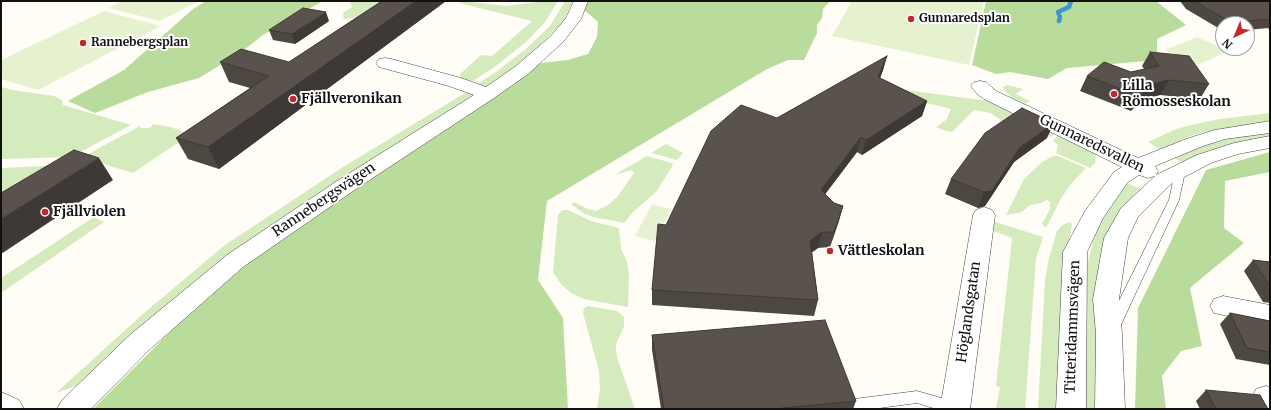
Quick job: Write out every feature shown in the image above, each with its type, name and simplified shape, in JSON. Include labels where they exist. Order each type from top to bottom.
[{"type":"street","name":"Rannebergsvägen","points":[[72,409],[140,342],[235,261],[345,186],[488,94],[522,70],[557,39],[573,19],[581,1]]},
{"type":"street","points":[[385,63],[443,78],[488,94]]},
{"type":"street","name":"Gunnaredsvallen","points":[[980,86],[990,95],[1137,166],[1172,176]]},
{"type":"street","name":"Titteridammsvägen","points":[[1071,409],[1075,252],[1093,216],[1121,177],[1137,166],[1189,145],[1222,134],[1270,127]]},
{"type":"street","points":[[1110,409],[1109,334],[1106,299],[1116,238],[1130,213],[1172,176],[1204,159],[1234,149],[1270,142]]},
{"type":"street","name":"Höglandsgatan","points":[[955,409],[984,215]]},
{"type":"street","points":[[1223,306],[1270,315]]},
{"type":"street","points":[[1,405],[9,409]]},
{"type":"lane","points":[[1109,334],[1123,308],[1174,200],[1172,176]]},
{"type":"lane","points":[[854,405],[917,397],[955,409]]},
{"type":"green space","points":[[123,1],[199,1],[160,21],[108,8]]},
{"type":"green space","points":[[206,1],[323,1],[263,35],[240,53],[199,78],[148,92],[95,113],[68,101],[124,70],[193,9]]},
{"type":"green space","points":[[352,1],[394,1],[366,17],[344,19],[344,12],[352,7],[350,3]]},
{"type":"green space","points":[[463,1],[506,6],[545,1],[558,1],[545,22],[527,41],[496,66],[473,81],[463,80],[460,74],[481,55],[492,56],[532,21],[459,3]]},
{"type":"green space","points":[[565,1],[573,1],[563,22],[532,53],[505,75],[298,207],[246,243],[84,383],[56,393],[144,313],[225,245],[343,167],[460,96],[526,49],[550,26]]},
{"type":"green space","points":[[586,1],[830,1],[823,9],[822,18],[817,25],[817,33],[804,60],[788,60],[767,69],[547,201],[538,280],[563,318],[568,409],[93,409],[176,326],[302,216],[444,128],[541,63],[568,60],[588,54],[597,37],[598,22],[583,9]]},
{"type":"green space","name":"Gunnaredsplan","points":[[852,1],[984,1],[969,65],[832,36]]},
{"type":"green space","points":[[986,1],[1156,1],[1186,25],[1157,39],[1157,60],[1067,68],[1048,79],[1010,72],[996,74],[972,65]]},
{"type":"green space","name":"Rannebergsplan","points":[[104,11],[161,26],[38,90],[1,79],[1,60]]},
{"type":"green space","points":[[1197,37],[1215,45],[1215,56],[1218,56],[1197,65],[1165,50]]},
{"type":"green space","points":[[1007,85],[1023,89],[1016,94],[1030,101],[1025,104],[1011,97],[1003,87]]},
{"type":"green space","points":[[1,87],[54,96],[62,100],[63,105],[131,125],[71,157],[1,159]]},
{"type":"green space","points":[[905,90],[989,101],[1057,132],[1051,137],[1036,130],[1001,120],[990,113],[974,110],[952,132],[946,131],[936,127],[946,120],[951,109],[923,102],[899,91]]},
{"type":"green space","points":[[1270,113],[1270,121],[1204,132],[1190,136],[1162,150],[1148,142],[1176,129],[1196,124],[1220,119]]},
{"type":"green space","points":[[153,124],[171,127],[186,133],[182,140],[133,173],[97,162],[77,160],[140,126],[141,128],[148,128]]},
{"type":"green space","points":[[1270,131],[1270,138],[1182,162],[1173,158],[1184,152],[1228,138]]},
{"type":"green space","points":[[1059,134],[1096,152],[1095,163],[1090,168],[1056,153],[1058,145],[1053,141]]},
{"type":"green space","points":[[666,144],[683,153],[677,160],[651,153]]},
{"type":"green space","points":[[1270,152],[1270,172],[1225,181],[1224,228],[1244,243],[1190,288],[1202,346],[1181,351],[1162,376],[1166,409],[1135,409],[1138,308],[1206,170]]},
{"type":"green space","points":[[647,156],[672,163],[673,165],[656,192],[633,212],[624,223],[585,214],[572,205],[574,202],[596,211],[608,205],[618,196],[634,173],[631,170],[614,175]]},
{"type":"green space","points":[[1053,156],[1058,156],[1086,168],[1070,185],[1060,200],[1046,228],[1042,224],[1050,209],[1050,202],[1047,200],[1030,205],[1022,212],[1006,215],[1024,179],[1042,162]]},
{"type":"green space","points":[[47,166],[1,198],[1,168]]},
{"type":"green space","points":[[1127,183],[1143,190],[1120,217],[1101,409],[1082,409],[1085,273],[1094,238],[1101,221]]},
{"type":"green space","points":[[652,204],[671,209],[655,241],[635,236]]},
{"type":"green space","points":[[562,210],[568,210],[591,221],[619,228],[621,249],[627,262],[629,273],[628,307],[584,299],[571,293],[561,284],[553,272],[558,215]]},
{"type":"green space","points":[[94,217],[104,222],[1,293],[1,278]]},
{"type":"green space","points":[[989,220],[1043,237],[1036,259],[1025,409],[996,409],[1000,387],[996,386],[1012,238],[991,230]]},
{"type":"green space","points":[[1071,222],[1072,226],[1068,246],[1058,409],[1038,409],[1045,280],[1049,258],[1057,231],[1062,225]]},
{"type":"green space","points":[[588,306],[617,311],[624,317],[624,326],[616,344],[616,350],[635,409],[597,409],[600,389],[599,371],[583,313],[584,308]]},
{"type":"building","points":[[382,1],[416,1],[208,147],[176,138],[269,76],[220,62],[241,49],[289,62]]},
{"type":"building","points":[[1194,1],[1270,1],[1270,19],[1255,20],[1255,16],[1220,16]]},
{"type":"building","points":[[303,8],[326,12],[292,34],[269,30]]},
{"type":"building","points":[[1150,52],[1189,56],[1209,84],[1169,80],[1151,84],[1139,96],[1087,76],[1104,62],[1131,72],[1159,66]]},
{"type":"building","points":[[887,56],[878,77],[927,101],[866,140],[861,137],[821,190],[834,203],[843,206],[834,232],[822,232],[810,241],[818,300],[652,290],[658,224],[666,225],[711,131],[741,105],[777,118]]},
{"type":"building","points":[[1022,108],[1054,123],[1020,147],[992,191],[984,192],[951,179],[985,133]]},
{"type":"building","points":[[74,150],[99,158],[1,219],[1,193]]},
{"type":"building","points":[[1253,260],[1270,262],[1270,286]]},
{"type":"building","points":[[1230,313],[1270,321],[1270,352],[1247,348]]},
{"type":"building","points":[[825,320],[856,401],[773,409],[664,409],[652,335]]},
{"type":"building","points":[[1206,390],[1260,395],[1268,409],[1216,409]]},
{"type":"waterway","points":[[1059,21],[1060,17],[1058,12],[1069,7],[1071,1]]},
{"type":"place","name":"Gunnaredsplan","points":[[911,19]]},
{"type":"place","name":"Rannebergsplan","points":[[83,43]]},
{"type":"place","name":"Lilla Römosseskolan","points":[[1114,94]]},
{"type":"place","name":"Fjällveronikan","points":[[293,99]]},
{"type":"place","name":"Fjällviolen","points":[[45,212]]},
{"type":"place","name":"Vättleskolan","points":[[830,251]]}]
